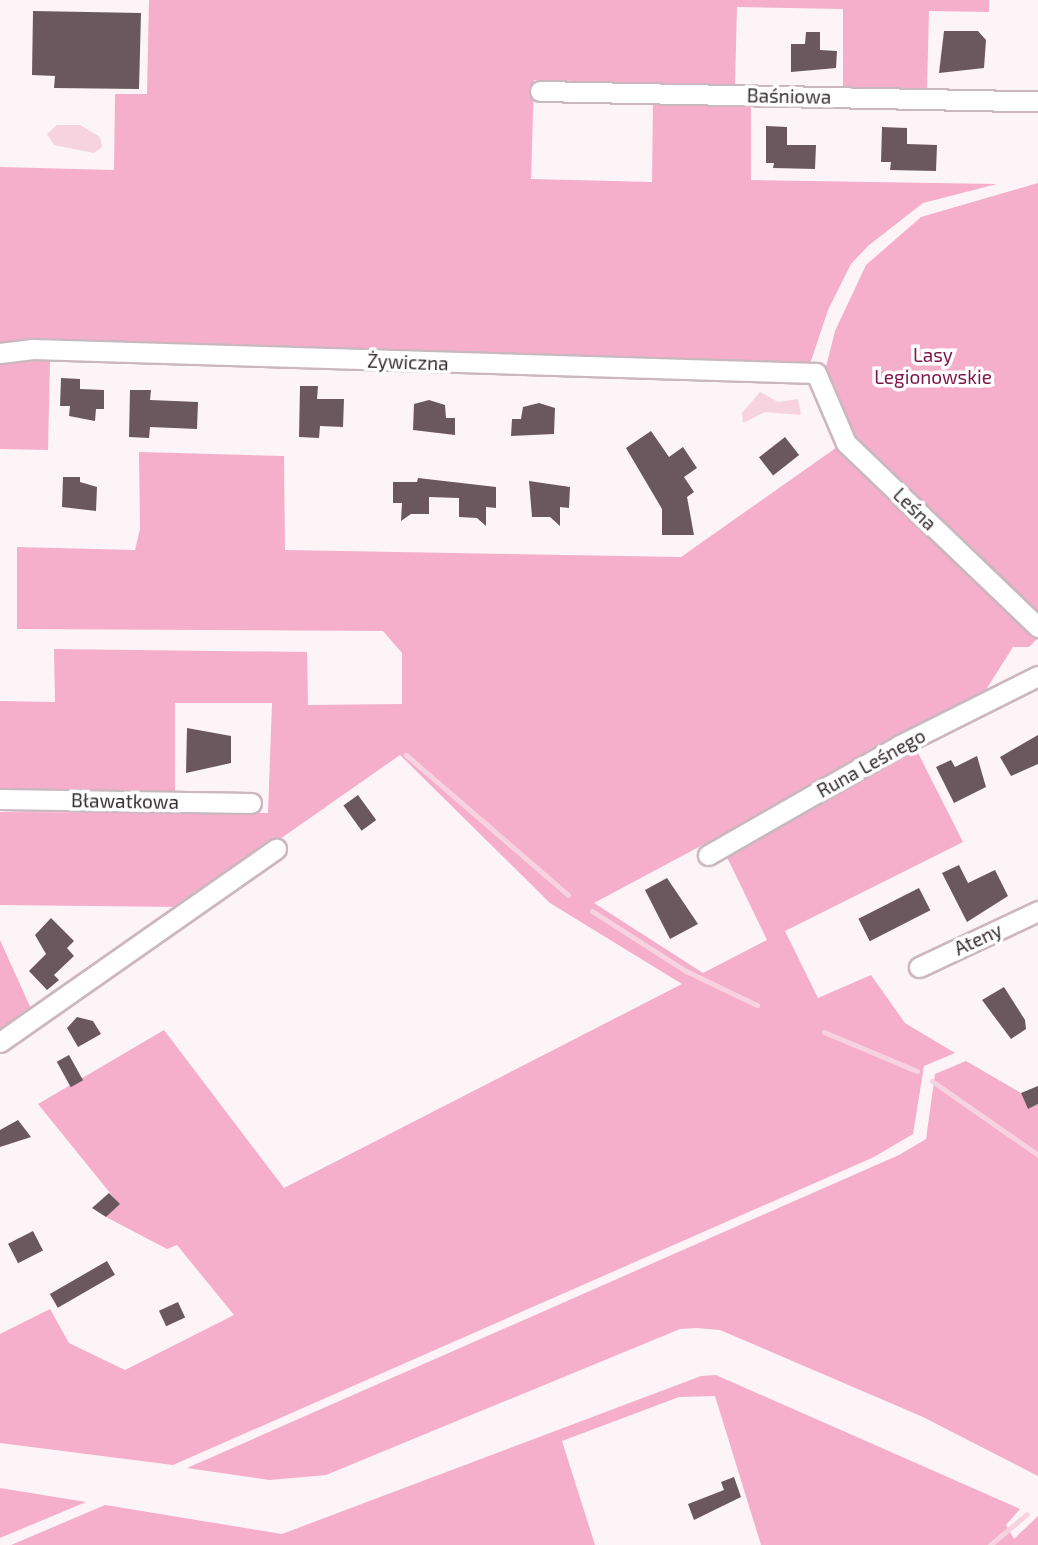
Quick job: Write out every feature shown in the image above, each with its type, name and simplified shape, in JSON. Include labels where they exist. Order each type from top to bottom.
[{"type":"street","name":"Baśniowa","points":[[540,91],[1038,101]]},
{"type":"street","name":"Żywiczna","points":[[0,353],[33,349],[816,373]]},
{"type":"street","name":"Leśna","points":[[816,373],[846,443],[1038,627]]},
{"type":"street","name":"Runa Leśnego","points":[[708,855],[900,745],[1038,676]]},
{"type":"street","name":"Bławatkowa","points":[[0,799],[251,803]]},
{"type":"street","points":[[0,1042],[276,849]]},
{"type":"street","name":"Ateny","points":[[919,967],[1038,911]]},
{"type":"green space","points":[[149,0],[989,0],[989,12],[929,11],[927,90],[843,88],[843,9],[737,7],[735,85],[534,80],[531,179],[652,182],[653,100],[751,102],[751,180],[997,184],[923,203],[868,246],[851,264],[828,310],[811,361],[797,369],[0,345],[0,167],[114,170],[115,94],[147,94]]},
{"type":"green space","name":"Lasy Legionowskie","points":[[1038,183],[1038,620],[851,439],[825,371],[835,331],[866,265],[921,217]]},
{"type":"green space","points":[[16,359],[50,361],[48,450],[0,449],[0,362]]},
{"type":"green space","points":[[840,445],[1038,638],[1029,647],[1013,647],[982,696],[594,903],[703,973],[767,940],[725,853],[916,749],[963,842],[785,931],[818,998],[871,975],[905,1023],[955,1053],[924,1066],[913,1134],[874,1157],[173,1465],[0,1443],[0,1334],[50,1309],[69,1343],[125,1370],[234,1315],[177,1245],[167,1249],[106,1217],[119,1204],[38,1104],[164,1030],[284,1188],[682,984],[550,903],[400,755],[183,907],[0,905],[0,812],[268,813],[272,703],[175,703],[175,792],[0,790],[0,701],[55,702],[54,649],[307,652],[308,705],[402,704],[402,653],[383,631],[17,629],[17,547],[135,550],[140,529],[139,452],[284,456],[285,550],[681,557]]},
{"type":"green space","points":[[0,940],[33,1013],[0,1034]]},
{"type":"green space","points":[[966,1061],[1021,1093],[1028,1109],[1038,1104],[1038,1476],[923,1417],[720,1330],[697,1328],[680,1329],[326,1475],[270,1480],[187,1468],[899,1155],[926,1139],[935,1074]]},
{"type":"green space","points":[[716,1375],[1020,1509],[1006,1525],[1014,1539],[1038,1516],[1038,1545],[761,1545],[715,1396],[679,1397],[562,1441],[595,1545],[11,1545],[105,1505],[282,1534],[701,1376]]},
{"type":"green space","points":[[0,1488],[86,1502],[0,1538]]},
{"type":"shaded area","points":[[57,125],[80,125],[100,137],[102,147],[94,153],[54,145],[47,134]]},
{"type":"shaded area","points":[[760,392],[778,402],[798,399],[801,415],[765,412],[743,423],[742,413]]},
{"type":"building","points":[[33,11],[141,13],[139,89],[54,88],[55,76],[32,75]]},
{"type":"building","points":[[944,31],[978,31],[986,40],[984,68],[939,73]]},
{"type":"building","points":[[806,32],[820,32],[820,50],[837,51],[836,68],[791,72],[791,44],[805,44]]},
{"type":"building","points":[[766,126],[787,127],[787,145],[816,145],[815,169],[773,168],[774,163],[766,163]]},
{"type":"building","points":[[882,127],[907,128],[907,144],[937,145],[936,171],[890,170],[891,162],[881,162]]},
{"type":"building","points":[[61,378],[80,379],[80,389],[104,390],[104,409],[96,409],[95,421],[69,416],[70,406],[60,406]]},
{"type":"building","points":[[300,386],[318,386],[317,399],[344,399],[343,427],[320,426],[319,438],[299,437]]},
{"type":"building","points":[[130,390],[151,390],[150,400],[198,402],[197,429],[150,427],[149,438],[129,437]]},
{"type":"building","points":[[429,400],[445,405],[446,418],[455,418],[455,435],[413,430],[414,404]]},
{"type":"building","points":[[539,403],[555,408],[554,434],[511,436],[512,419],[521,419],[523,407]]},
{"type":"building","points":[[651,431],[669,457],[683,447],[697,468],[684,477],[694,492],[687,497],[694,535],[662,535],[662,509],[626,448]]},
{"type":"building","points":[[785,437],[799,455],[773,475],[759,457]]},
{"type":"building","points":[[63,477],[80,477],[80,482],[97,487],[96,511],[62,507]]},
{"type":"building","points":[[418,478],[496,487],[496,508],[486,507],[486,526],[477,518],[459,517],[459,498],[429,497],[429,514],[411,514],[401,521],[402,503],[393,503],[393,482],[417,482]]},
{"type":"building","points":[[529,481],[570,487],[569,508],[560,507],[560,526],[550,517],[532,517]]},
{"type":"building","points":[[187,728],[231,736],[231,763],[186,773]]},
{"type":"building","points":[[1038,735],[1038,764],[1011,776],[1000,757]]},
{"type":"building","points":[[977,756],[986,787],[954,803],[936,767],[951,760],[955,767]]},
{"type":"building","points":[[358,795],[376,820],[362,831],[343,806]]},
{"type":"building","points":[[959,865],[968,883],[995,870],[1008,896],[967,922],[942,873]]},
{"type":"building","points":[[667,878],[698,924],[670,939],[645,890]]},
{"type":"building","points":[[919,888],[930,910],[870,941],[858,919]]},
{"type":"building","points":[[51,918],[74,941],[67,948],[74,956],[54,975],[59,980],[47,990],[29,971],[46,954],[35,935]]},
{"type":"building","points":[[1004,987],[1025,1020],[1026,1029],[1011,1039],[982,1000]]},
{"type":"building","points":[[77,1017],[93,1021],[101,1034],[78,1047],[67,1028]]},
{"type":"building","points":[[69,1055],[83,1080],[71,1087],[57,1062]]},
{"type":"building","points":[[1038,1086],[1038,1104],[1028,1109],[1021,1093]]},
{"type":"building","points":[[18,1120],[31,1137],[0,1147],[0,1130]]},
{"type":"building","points":[[109,1193],[120,1204],[106,1217],[92,1208]]},
{"type":"building","points":[[33,1231],[43,1251],[18,1263],[8,1244]]},
{"type":"building","points":[[107,1261],[115,1275],[58,1308],[50,1294]]},
{"type":"building","points":[[178,1302],[185,1317],[166,1326],[159,1311]]},
{"type":"building","points":[[734,1477],[741,1497],[694,1520],[688,1504],[724,1490],[721,1482]]},
{"type":"waterway","points":[[406,755],[568,895]]},
{"type":"waterway","points":[[592,911],[686,971],[757,1005]]},
{"type":"waterway","points":[[824,1032],[917,1071]]},
{"type":"waterway","points":[[932,1081],[1038,1155]]},
{"type":"waterway","points":[[990,1545],[1027,1514]]}]
